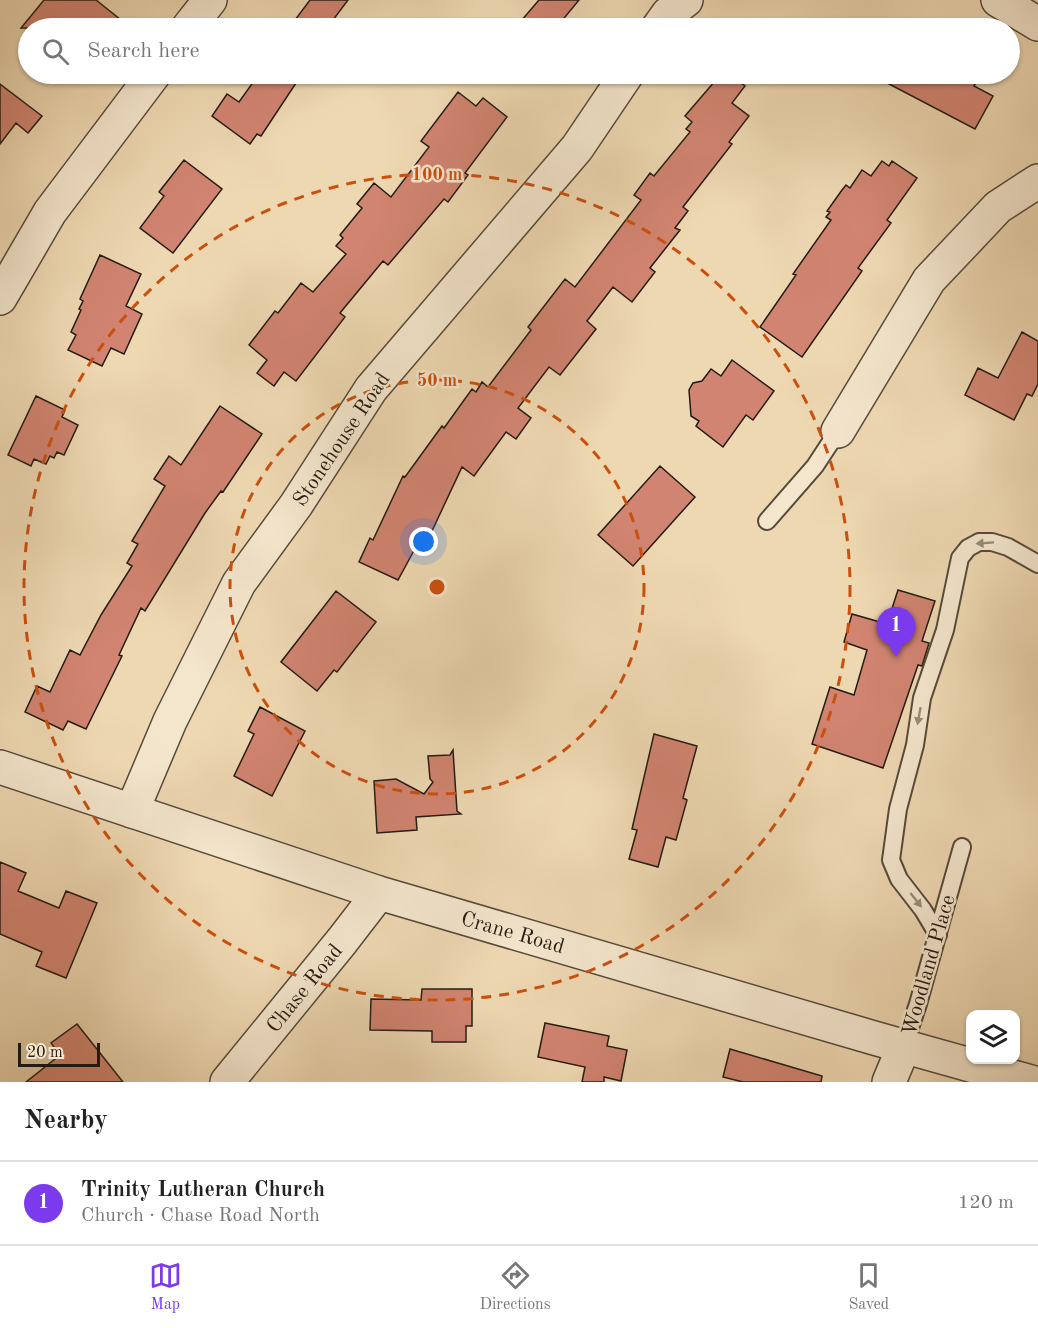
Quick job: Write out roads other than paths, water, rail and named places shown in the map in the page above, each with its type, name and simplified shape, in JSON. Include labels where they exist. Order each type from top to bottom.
[{"type":"street","points":[[196,18],[210,0]]},
{"type":"street","points":[[665,18],[686,0]]},
{"type":"street","points":[[998,0],[1038,24]]},
{"type":"street","points":[[0,298],[50,212],[146,84]]},
{"type":"street","name":"Stonehouse Road","points":[[132,811],[170,721],[239,582],[296,505],[371,389],[577,148],[620,84]]},
{"type":"street","points":[[837,431],[929,280],[998,207],[1038,181]]},
{"type":"street","name":"Crane Road","points":[[0,767],[379,893],[1031,1082]]},
{"type":"street","name":"Chase Road","points":[[227,1082],[379,893]]},
{"type":"street","name":"Woodland Place","points":[[889,1082],[904,1046]]},
{"type":"lane","points":[[767,521],[815,466],[837,431]]},
{"type":"lane","points":[[938,935],[923,910],[899,879],[891,860],[898,809],[915,745],[922,698],[945,630],[960,558],[968,548],[980,542],[992,542],[1008,547],[1038,564]]},
{"type":"lane","name":"Woodland Place","points":[[904,1046],[962,847]]},
{"type":"place","name":"Trinity Lutheran Church","points":[[896,657]]}]
